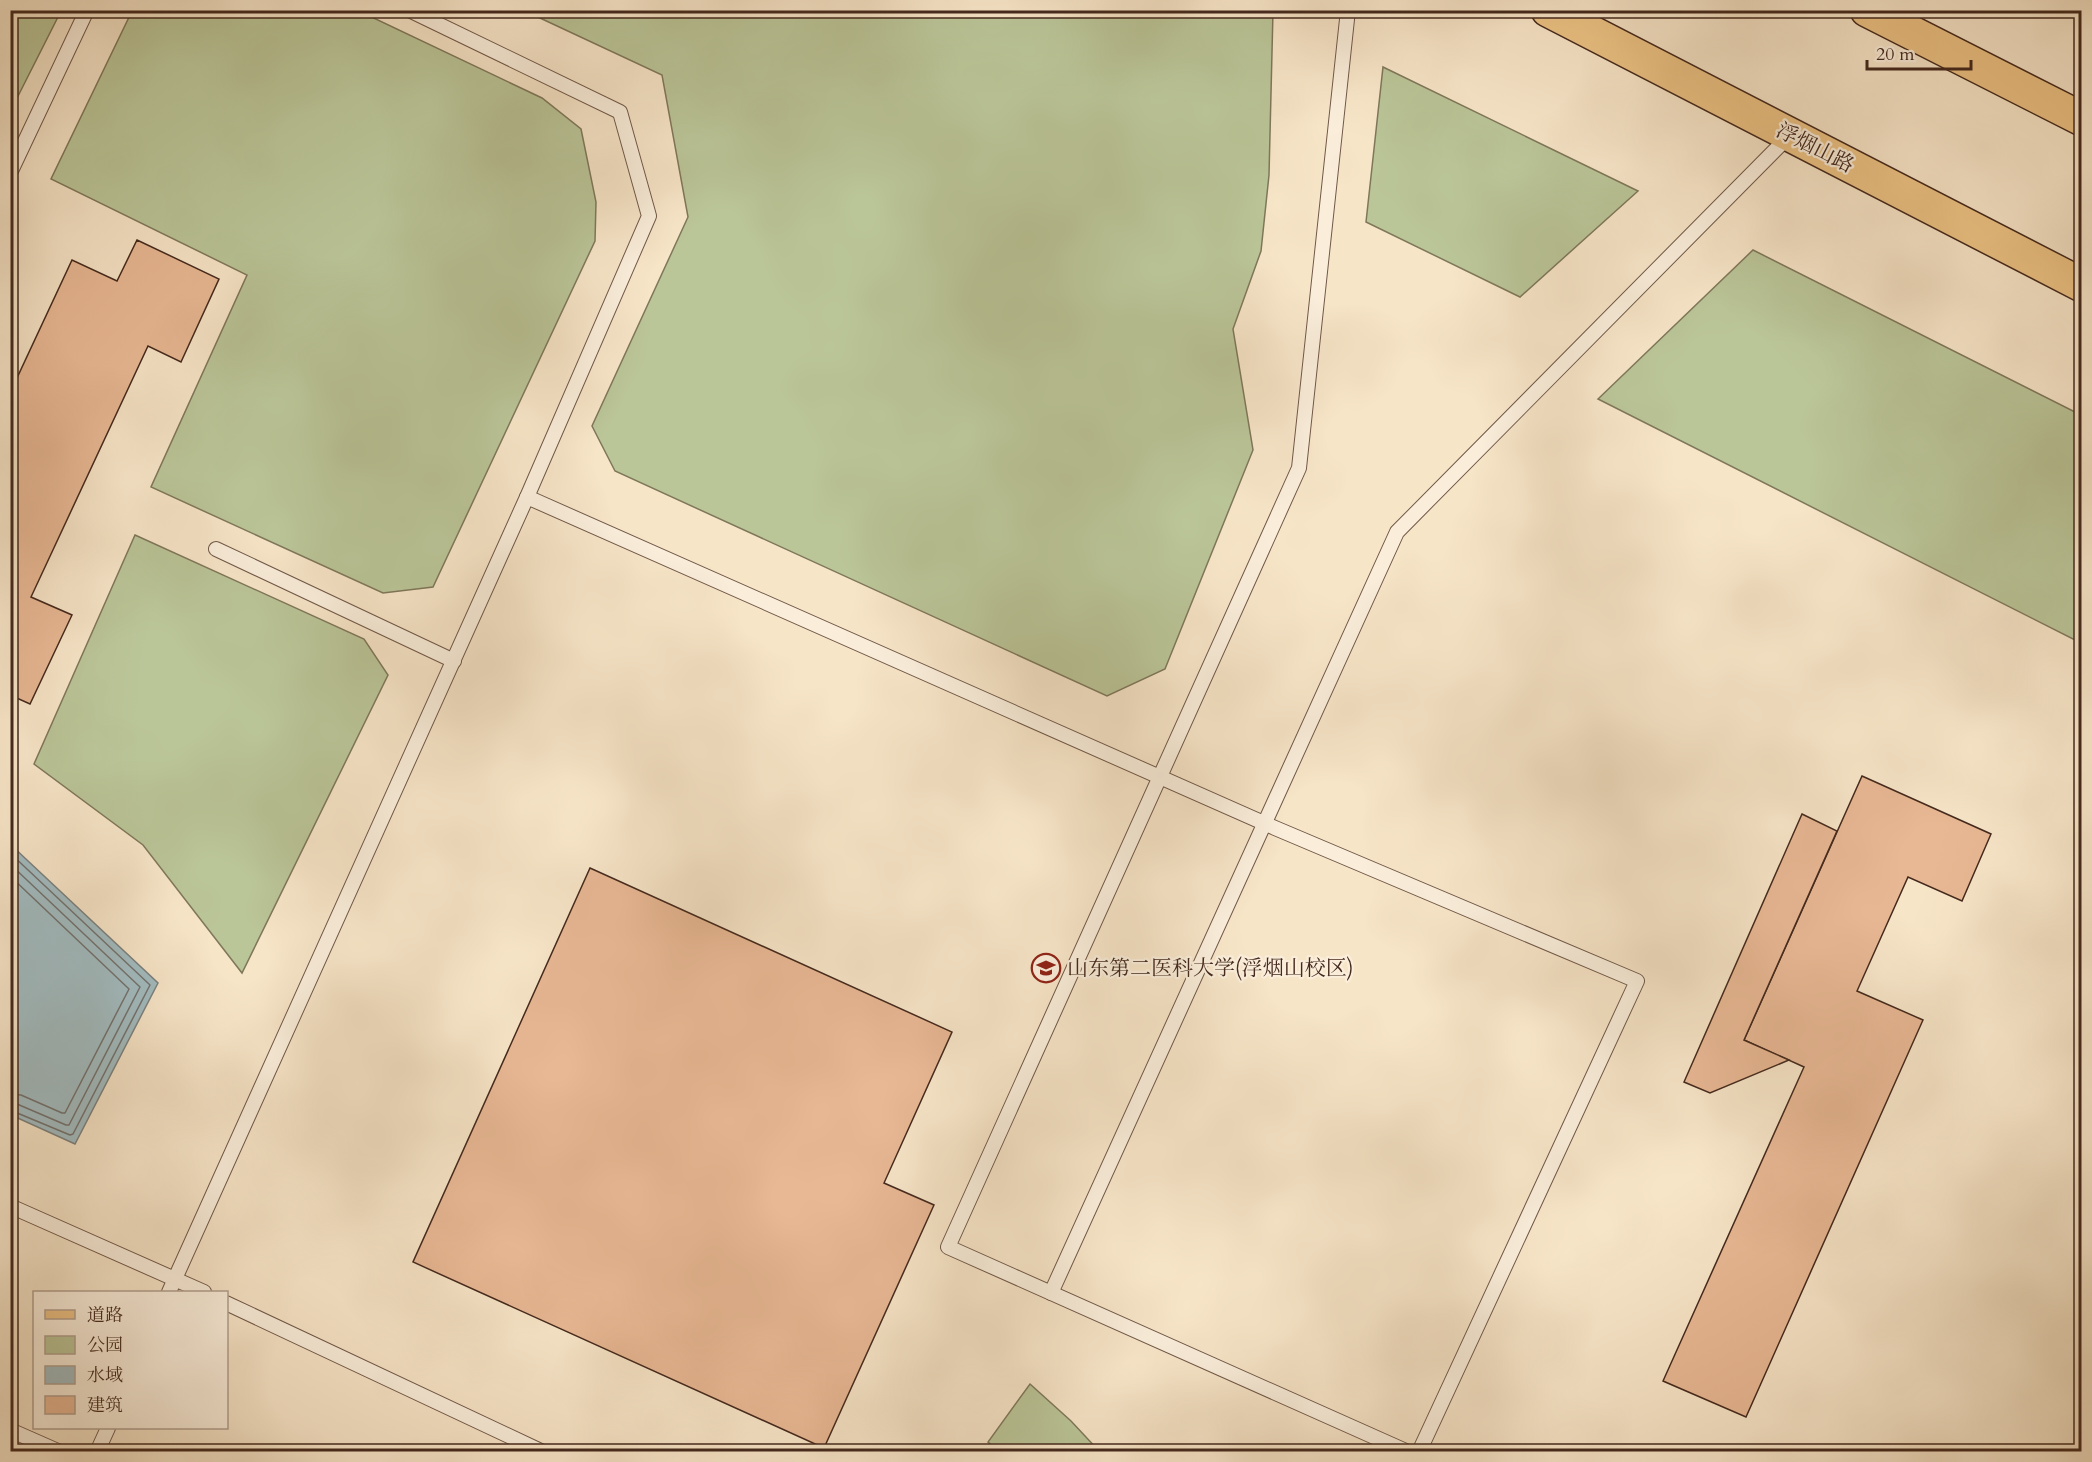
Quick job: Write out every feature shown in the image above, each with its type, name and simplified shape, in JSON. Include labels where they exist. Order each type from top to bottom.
[{"type":"main road","name":"浮烟山路","points":[[1548,10],[2082,285]]},
{"type":"main road","points":[[1867,10],[2082,119]]},
{"type":"lane","points":[[10,173],[87,10]]},
{"type":"lane","points":[[170,1291],[454,661],[649,216],[620,112],[409,10]]},
{"type":"lane","points":[[1348,10],[1299,468],[948,1247],[1408,1452]]},
{"type":"lane","points":[[1051,1293],[1397,532],[1790,135]]},
{"type":"lane","points":[[527,497],[1266,824],[1637,981],[1419,1452]]},
{"type":"lane","points":[[216,549],[454,661]]},
{"type":"lane","points":[[10,1206],[200,1291]]},
{"type":"lane","points":[[228,1304],[543,1452]]},
{"type":"lane","points":[[97,1452],[108,1429]]},
{"type":"lane","points":[[10,1430],[60,1452]]},
{"type":"green space","points":[[10,11],[61,11],[11,110]]},
{"type":"green space","points":[[132,11],[359,11],[542,98],[581,129],[596,202],[595,241],[433,587],[383,593],[151,487],[247,275],[51,179]]},
{"type":"green space","points":[[525,11],[1273,11],[1269,175],[1261,251],[1233,329],[1253,450],[1165,669],[1107,696],[615,471],[592,426],[688,217],[662,75]]},
{"type":"green space","points":[[1383,67],[1638,191],[1520,297],[1366,222]]},
{"type":"green space","points":[[1753,250],[2081,415],[2081,643],[1598,399]]},
{"type":"green space","points":[[135,535],[364,639],[388,675],[242,973],[143,845],[34,764]]},
{"type":"green space","points":[[1030,1384],[1071,1421],[1099,1451],[999,1451],[988,1442]]},
{"type":"water","points":[[11,845],[158,983],[75,1144],[11,1115]]},
{"type":"building","points":[[137,240],[219,279],[181,362],[148,346],[31,597],[72,615],[30,704],[10,695],[10,393],[72,260],[117,281]]},
{"type":"building","points":[[1862,776],[1991,834],[1962,901],[1908,877],[1857,991],[1923,1020],[1746,1417],[1663,1381],[1804,1067],[1744,1040]]},
{"type":"building","points":[[1802,814],[1837,831],[1744,1040],[1789,1060],[1710,1093],[1684,1082]]},
{"type":"building","points":[[590,868],[952,1032],[884,1183],[934,1205],[824,1448],[413,1262]]},
{"type":"place","name":"山东第二医科大学(浮烟山校区)","points":[[1046,968]]}]
